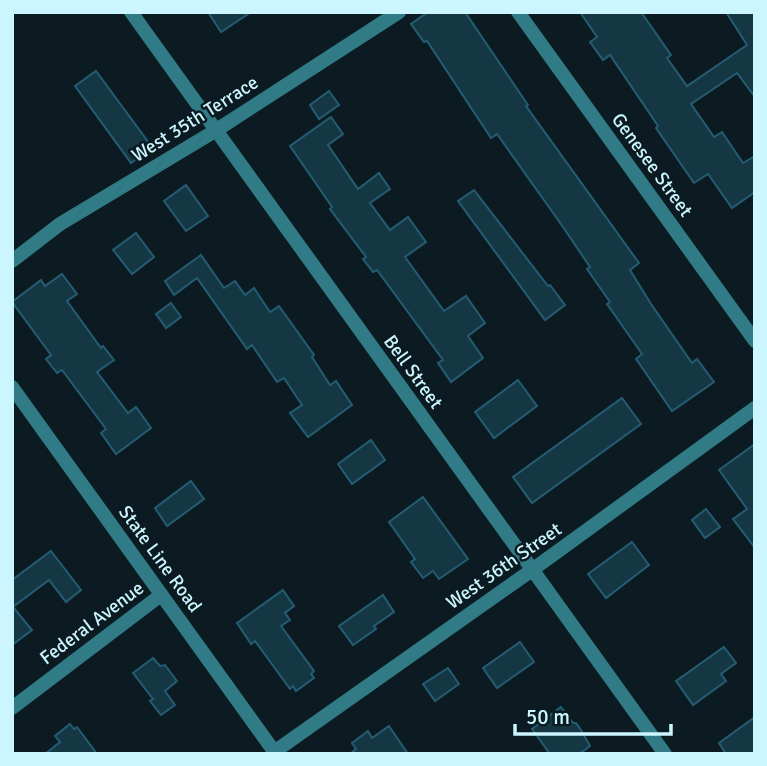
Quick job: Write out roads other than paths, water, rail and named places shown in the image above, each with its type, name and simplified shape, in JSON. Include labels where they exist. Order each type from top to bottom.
[{"type":"street","name":"Bell Street","points":[[131,12],[665,754]]},
{"type":"street","name":"West 35th Terrace","points":[[12,261],[60,224],[215,131],[399,12]]},
{"type":"street","name":"Genesee Street","points":[[518,12],[755,341]]},
{"type":"street","name":"State Line Road","points":[[12,387],[275,753]]},
{"type":"street","name":"West 36th Street","points":[[275,753],[755,408]]},
{"type":"street","name":"Federal Avenue","points":[[12,708],[161,595]]}]
